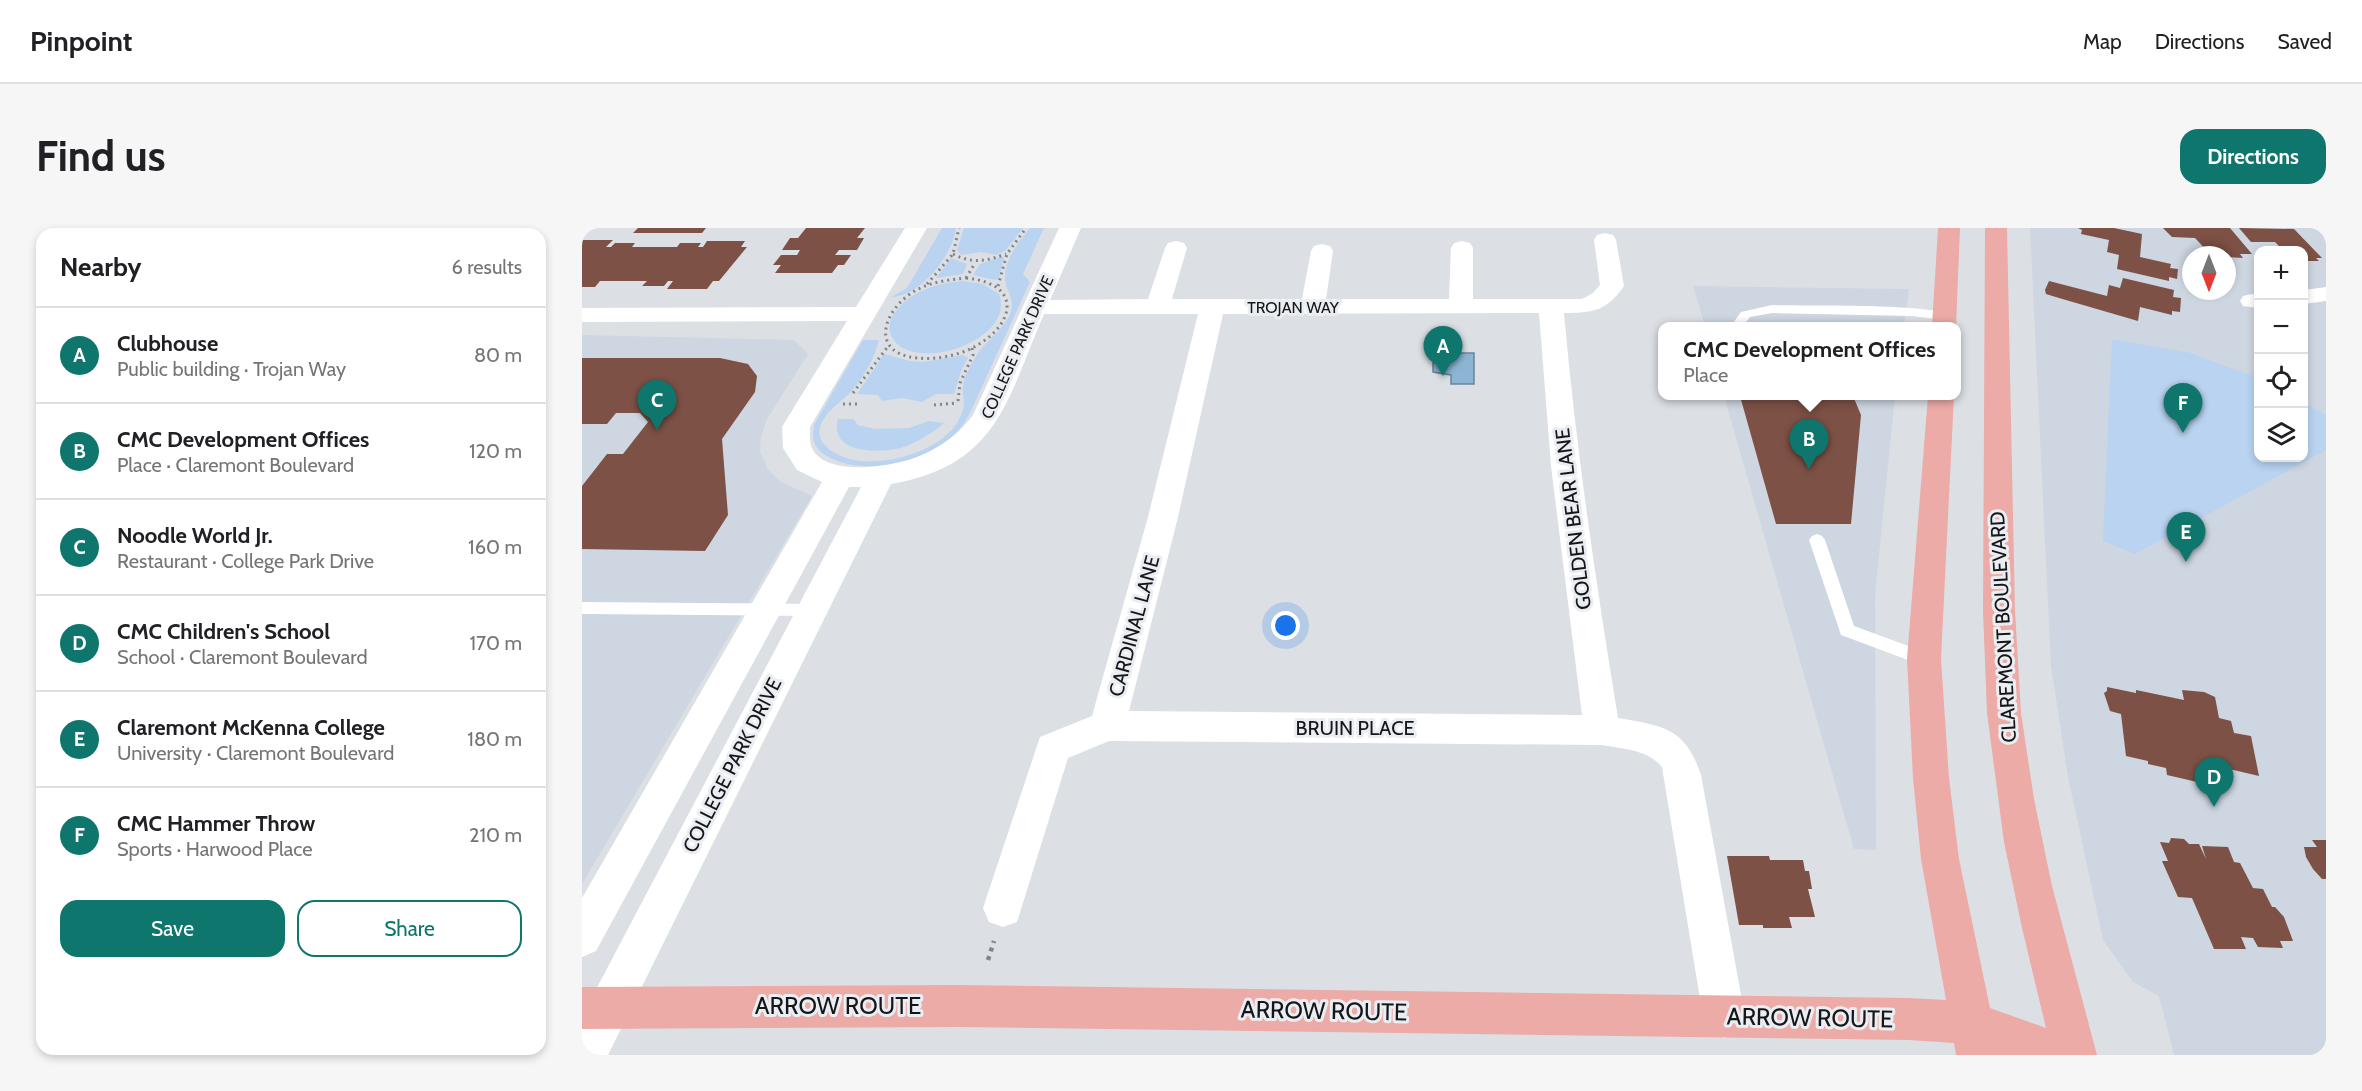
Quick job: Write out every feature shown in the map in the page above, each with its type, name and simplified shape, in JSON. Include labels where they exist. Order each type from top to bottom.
[{"type":"main road","points":[[1944,321],[1949,228]]},
{"type":"main road","name":"CLAREMONT BOULEVARD","points":[[1996,228],[1999,604],[2004,712],[2013,784],[2031,872],[2056,987],[2075,1055]]},
{"type":"main road","points":[[1941,400],[1924,659],[1931,778],[1941,859],[1975,1039]]},
{"type":"main road","name":"ARROW ROUTE","points":[[595,1008],[958,1006],[1908,1019],[1975,1039],[2060,1055]]},
{"type":"street","name":"COLLEGE PARK DRIVE","points":[[916,228],[801,415],[794,437],[796,451],[805,462],[820,471],[840,476],[881,476],[906,473],[931,464],[976,433],[987,417],[1070,228]]},
{"type":"street","name":"TROJAN WAY","points":[[1035,307],[1586,306],[1602,298],[1612,286],[1605,240]]},
{"type":"street","points":[[1158,307],[1176,248]]},
{"type":"street","points":[[1461,307],[1462,248]]},
{"type":"street","points":[[1313,307],[1322,251]]},
{"type":"street","points":[[2308,296],[2326,294]]},
{"type":"street","name":"GOLDEN BEAR LANE","points":[[1551,306],[1556,374],[1584,614],[1602,730]]},
{"type":"street","name":"CARDINAL LANE","points":[[1107,726],[1138,616],[1212,307]]},
{"type":"street","points":[[582,315],[862,314]]},
{"type":"street","points":[[582,937],[840,476]]},
{"type":"street","name":"COLLEGE PARK DRIVE","points":[[585,1055],[595,1008],[881,476]]},
{"type":"street","points":[[1004,908],[1053,748],[1107,726]]},
{"type":"street","name":"BRUIN PLACE","points":[[1107,726],[1602,730],[1651,739],[1669,749],[1678,759],[1690,807],[1724,1017]]},
{"type":"lane","points":[[1739,322],[1742,316],[1753,311],[1772,309],[1912,312],[1944,321]]},
{"type":"lane","points":[[1817,540],[1847,630],[1924,659]]},
{"type":"lane","points":[[582,608],[811,610]]},
{"type":"path","points":[[927,285],[952,254],[959,228]]},
{"type":"path","points":[[998,286],[1007,254],[1026,228]]},
{"type":"path","points":[[952,254],[967,262],[975,263],[1007,254]]},
{"type":"path","points":[[966,278],[975,263]]},
{"type":"path","points":[[966,278],[998,286],[1008,300],[1005,316],[999,326],[972,348],[956,354],[927,358],[902,356],[889,345],[884,329],[890,314],[911,292],[927,285],[966,278]]},
{"type":"path","points":[[837,409],[861,384],[879,354],[889,345]]},
{"type":"path","points":[[957,414],[960,383],[973,355],[972,348]]},
{"type":"path","points":[[934,405],[958,403]]},
{"type":"path","points":[[843,404],[860,404]]},
{"type":"shaded area","points":[[942,228],[956,228],[954,239],[942,262],[924,282],[913,290],[891,297],[907,288]]},
{"type":"shaded area","points":[[964,228],[1023,228],[1006,250],[997,255],[981,252],[961,255],[957,250]]},
{"type":"shaded area","points":[[1030,228],[1044,228],[1023,274],[1030,282],[970,413],[958,431],[943,444],[928,452],[893,464],[857,465],[840,462],[821,452],[814,441],[815,423],[863,340],[879,340],[862,377],[851,392],[825,417],[820,426],[822,442],[843,457],[852,460],[875,461],[890,460],[920,451],[946,436],[962,413],[964,383],[969,368],[979,352],[1004,324],[1011,311],[1012,301],[1006,285],[1006,269],[1015,247]]},
{"type":"shaded area","points":[[2030,228],[2326,228],[2326,1055],[2174,1055],[2159,996],[2133,982],[2103,940],[2068,777],[2051,666]]},
{"type":"shaded area","points":[[1004,257],[999,278],[995,280],[973,275],[980,264]]},
{"type":"shaded area","points":[[951,258],[967,264],[963,274],[936,278]]},
{"type":"shaded area","points":[[963,281],[983,284],[999,294],[1000,311],[992,326],[977,339],[958,348],[937,353],[918,353],[901,347],[891,335],[890,322],[903,303],[927,289]]},
{"type":"shaded area","points":[[1693,286],[1909,289],[1905,322],[1704,322]]},
{"type":"shaded area","points":[[582,335],[794,340],[808,354],[767,419],[761,436],[760,452],[768,469],[781,482],[812,496],[582,884]]},
{"type":"shaded area","points":[[2112,339],[2190,353],[2254,377],[2254,462],[2304,462],[2135,554],[2103,541]]},
{"type":"shaded area","points":[[1452,353],[1474,353],[1474,384],[1451,384],[1451,375],[1433,372],[1433,363],[1451,361]]},
{"type":"shaded area","points":[[884,354],[923,362],[963,355],[968,358],[961,371],[954,394],[936,394],[922,402],[902,398],[882,401],[878,395],[857,394]]},
{"type":"shaded area","points":[[1725,400],[1895,400],[1875,595],[1876,850],[1854,849]]},
{"type":"shaded area","points":[[2308,405],[2326,415],[2326,450],[2308,460]]},
{"type":"shaded area","points":[[838,419],[853,419],[858,425],[875,429],[909,428],[929,421],[944,423],[904,447],[870,450],[848,445],[841,439],[837,431]]},
{"type":"building","points":[[638,228],[706,228],[702,233],[633,233]]},
{"type":"building","points":[[806,228],[865,228],[857,238],[864,238],[857,250],[839,250],[835,255],[851,255],[844,265],[838,265],[832,273],[775,273],[781,265],[773,265],[781,255],[797,255],[800,250],[782,250],[790,238],[798,238]]},
{"type":"building","points":[[2078,228],[2114,228],[2142,234],[2140,257],[2171,264],[2170,268],[2178,269],[2177,279],[2169,277],[2169,281],[2117,269],[2119,255],[2107,252],[2109,240],[2081,234],[2082,230]]},
{"type":"building","points":[[2163,228],[2230,228],[2252,254],[2240,254],[2243,258],[2236,258],[2236,246],[2202,246],[2195,238],[2172,237]]},
{"type":"building","points":[[2239,228],[2294,229],[2322,258],[2316,258],[2319,261],[2308,261],[2308,246],[2279,246],[2275,242],[2251,242]]},
{"type":"building","points":[[582,240],[613,240],[606,247],[611,247],[615,243],[635,243],[632,247],[677,247],[680,243],[701,243],[698,247],[703,247],[707,241],[745,241],[741,247],[747,247],[719,281],[713,281],[707,289],[667,289],[673,281],[668,281],[664,286],[642,286],[647,281],[600,281],[595,287],[582,287]]},
{"type":"building","points":[[2123,278],[2174,290],[2173,297],[2181,298],[2180,312],[2172,311],[2172,315],[2140,307],[2138,321],[2046,294],[2045,290],[2049,281],[2107,296],[2109,285],[2120,288]]},
{"type":"building","points":[[582,358],[720,358],[748,364],[757,376],[755,392],[722,439],[728,515],[705,551],[582,549],[582,486],[607,454],[623,454],[648,422],[640,413],[616,413],[607,424],[582,424]]},
{"type":"building","points":[[1741,400],[1855,400],[1861,415],[1851,524],[1776,524]]},
{"type":"building","points":[[2107,687],[2136,693],[2136,690],[2184,700],[2182,690],[2204,692],[2215,697],[2219,718],[2231,721],[2234,733],[2251,736],[2259,776],[2225,768],[2226,783],[2209,779],[2210,785],[2167,775],[2166,768],[2126,756],[2121,714],[2110,711],[2104,693]]},
{"type":"building","points":[[2171,838],[2184,839],[2189,844],[2199,844],[2206,859],[2202,846],[2228,847],[2234,862],[2240,863],[2253,888],[2263,889],[2272,907],[2275,907],[2284,917],[2293,941],[2280,941],[2283,948],[2258,947],[2253,938],[2241,937],[2246,949],[2214,949],[2192,898],[2178,897],[2162,861],[2168,861],[2160,842],[2169,843]]},
{"type":"building","points":[[2312,840],[2326,840],[2326,879],[2322,879],[2306,857],[2304,847],[2317,847]]},
{"type":"building","points":[[1727,856],[1769,856],[1770,860],[1803,860],[1805,871],[1809,871],[1812,889],[1808,889],[1815,917],[1789,917],[1792,928],[1739,925]]},
{"type":"place","name":"Clubhouse","points":[[1443,376]]},
{"type":"place","name":"Noodle World Jr.","points":[[657,430]]},
{"type":"place","name":"CMC Hammer Throw","points":[[2183,433]]},
{"type":"place","name":"CMC Development Offices","points":[[1809,469]]},
{"type":"place","name":"Claremont McKenna College","points":[[2186,562]]},
{"type":"place","name":"CMC Children's School","points":[[2214,807]]}]
